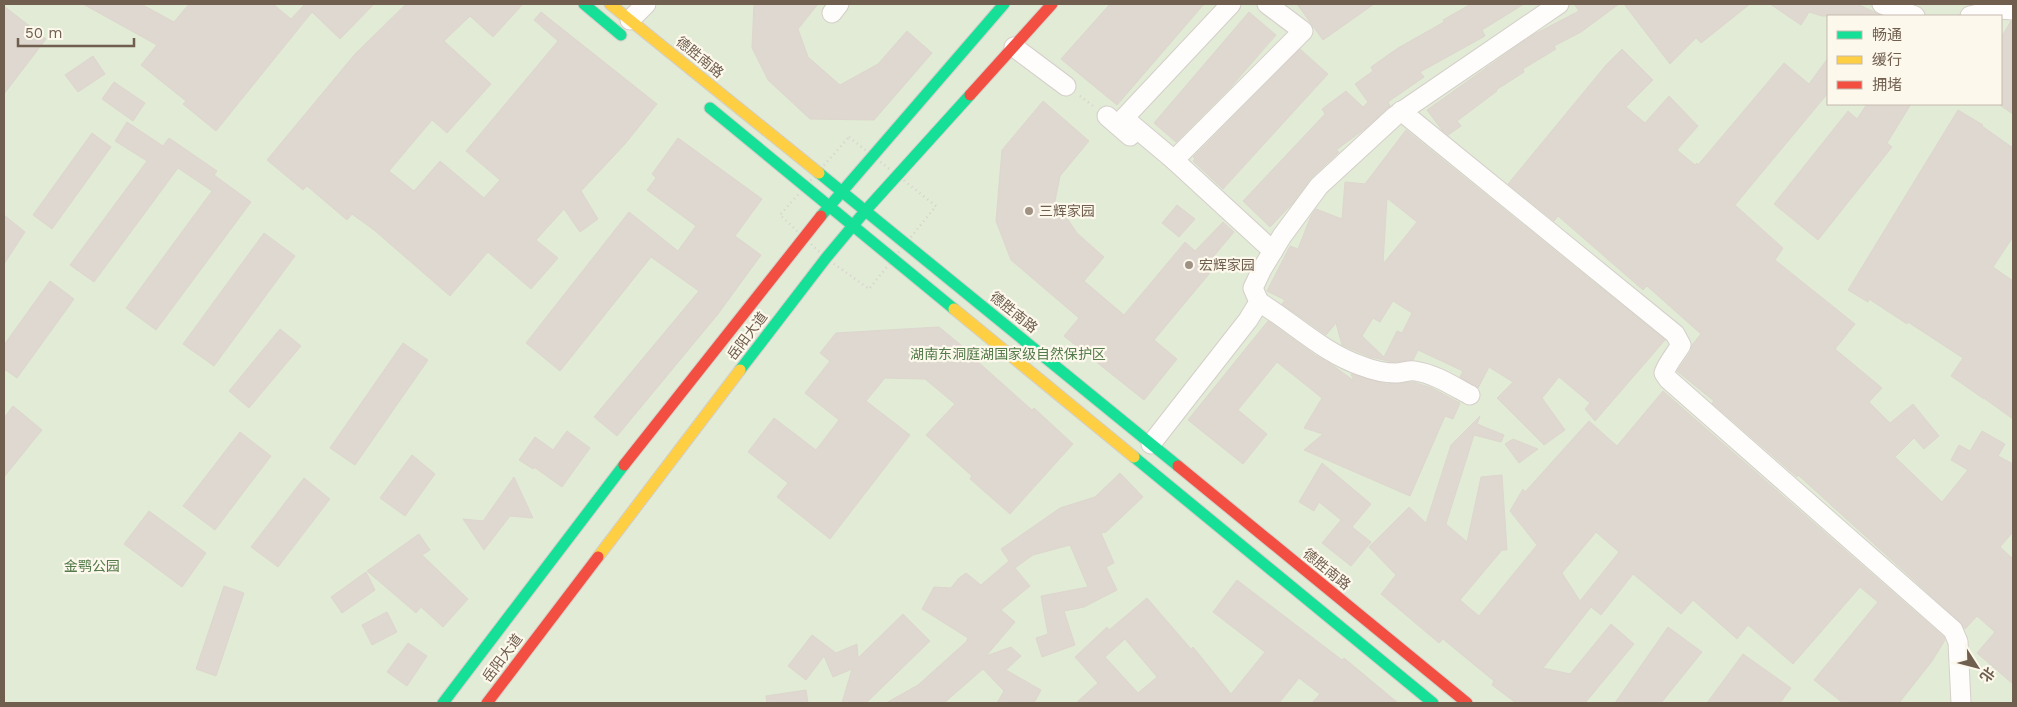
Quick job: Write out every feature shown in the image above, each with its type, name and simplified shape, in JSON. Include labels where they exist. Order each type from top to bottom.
[{"type":"main road","points":[[584,4],[629,42]]},
{"type":"main road","name":"德胜南路","points":[[610,4],[866,210],[1467,703]]},
{"type":"main road","name":"岳阳大道","points":[[443,703],[624,465],[829,206],[1004,4]]},
{"type":"main road","name":"岳阳大道","points":[[487,703],[826,258],[866,210],[1052,4]]},
{"type":"main road","points":[[698,98],[1433,703]]},
{"type":"street","points":[[630,20],[646,4]]},
{"type":"street","points":[[1231,4],[1124,118],[1174,160],[1273,251]]},
{"type":"street","points":[[1174,160],[1303,31],[1267,4]]},
{"type":"street","points":[[1470,395],[1439,379],[1414,371],[1396,373],[1363,367],[1346,359],[1306,336],[1284,317],[1259,302],[1253,288],[1273,251],[1319,186],[1401,111],[1558,4]]},
{"type":"street","points":[[1882,4],[1911,15]]},
{"type":"street","points":[[1974,15],[2000,9],[2013,10]]},
{"type":"street","points":[[1014,47],[1066,86]]},
{"type":"street","points":[[1401,111],[1675,334],[1681,345],[1667,364],[1664,373],[1668,379],[1953,630],[1958,642],[1961,703]]},
{"type":"street","points":[[1107,116],[1249,236],[1273,251]]},
{"type":"street","points":[[1151,444],[1248,320],[1259,302]]},
{"type":"path","points":[[1066,86],[1107,116]]},
{"type":"green space","name":"湖南东洞庭湖国家级自然保护区","points":[[4,4],[2013,4],[2013,703],[4,703]]},
{"type":"building","points":[[83,4],[141,4],[174,22],[189,4],[273,4],[291,19],[303,4],[374,4],[340,39],[312,12],[216,131],[183,104],[186,101],[141,65],[157,45]]},
{"type":"building","points":[[406,4],[523,4],[493,37],[470,16],[444,41],[491,84],[447,133],[432,120],[389,171],[414,191],[440,161],[484,198],[500,180],[466,151],[558,41],[534,20],[541,12],[657,104],[625,144],[581,191],[598,219],[580,232],[564,209],[536,240],[558,258],[531,289],[488,252],[450,296],[374,230],[352,214],[347,220],[307,186],[303,190],[267,160],[355,54]]},
{"type":"building","points":[[754,4],[818,4],[798,29],[808,57],[840,85],[878,64],[907,31],[932,53],[874,120],[810,119],[768,80],[752,48]]},
{"type":"building","points":[[1110,4],[1204,4],[1117,105],[1061,59]]},
{"type":"building","points":[[1297,4],[1374,4],[1323,40]]},
{"type":"building","points":[[1471,4],[1524,4],[1482,30],[1485,36],[1420,72],[1424,77],[1388,102],[1390,106],[1366,128],[1336,150],[1339,152],[1311,178],[1292,204],[1270,227],[1243,201],[1325,114],[1322,109],[1346,91],[1363,107],[1368,102],[1355,84],[1373,71],[1371,67],[1398,48]]},
{"type":"building","points":[[1574,4],[1619,4],[1581,32],[1554,46],[1556,49],[1523,69],[1524,72],[1496,90],[1457,121],[1461,126],[1448,135],[1442,130],[1427,110],[1531,36],[1579,11]]},
{"type":"building","points":[[1624,4],[1750,4],[1701,43],[1696,38],[1670,64]]},
{"type":"building","points":[[1770,4],[1857,4],[1881,15],[1822,16],[1809,12],[1801,25]]},
{"type":"building","points":[[4,6],[46,39],[4,94]]},
{"type":"building","points":[[1249,12],[1276,35],[1231,87],[1176,142],[1154,123]]},
{"type":"building","points":[[2011,21],[2013,21],[2013,114],[2001,106],[2002,36]]},
{"type":"building","points":[[1300,49],[1328,74],[1223,189],[1193,161],[1195,159],[1193,157]]},
{"type":"building","points":[[1622,49],[1653,80],[1626,107],[1645,123],[1669,96],[1698,126],[1677,150],[1695,165],[1697,163],[1698,165],[1784,63],[1809,84],[1827,59],[1827,94],[1735,205],[1783,248],[1775,260],[1855,324],[1835,349],[1882,388],[1869,402],[1890,423],[1913,404],[1939,436],[1924,449],[1914,438],[1895,457],[1942,502],[1968,470],[1951,460],[1959,445],[1970,451],[1982,431],[2005,444],[1998,456],[2013,464],[2013,532],[2000,547],[2013,559],[2013,684],[1977,653],[1995,632],[1977,616],[1965,629],[1960,622],[1798,475],[1797,477],[1712,403],[1714,401],[1677,371],[1691,351],[1692,345],[1701,334],[1647,286],[1643,290],[1558,216],[1554,221],[1508,184],[1606,65]]},
{"type":"building","points":[[93,56],[105,74],[78,92],[65,75]]},
{"type":"building","points":[[114,82],[145,103],[133,121],[102,99]]},
{"type":"building","points":[[1043,101],[1089,141],[1060,176],[1055,201],[1077,233],[1104,257],[1084,281],[1124,315],[1185,242],[1195,251],[1223,222],[1234,232],[1208,263],[1214,268],[1154,340],[1177,359],[1144,400],[1064,336],[1079,318],[1011,260],[996,221],[1002,150]]},
{"type":"building","points":[[1866,105],[1910,105],[1887,143],[1892,147],[1818,240],[1774,204],[1848,111],[1857,119]]},
{"type":"building","points":[[1958,110],[1983,125],[2013,148],[2013,237],[1993,267],[2013,281],[2013,419],[1985,399],[1986,397],[1984,399],[1951,376],[1963,358],[1908,322],[1907,324],[1869,299],[1868,302],[1848,290]]},
{"type":"building","points":[[127,122],[163,146],[169,138],[217,171],[214,175],[251,202],[156,330],[126,308],[212,191],[178,168],[94,282],[70,265],[147,161],[115,141]]},
{"type":"building","points":[[1406,130],[1665,340],[1595,421],[1585,409],[1590,403],[1559,377],[1542,398],[1565,430],[1544,445],[1497,398],[1513,382],[1489,367],[1478,388],[1460,377],[1463,371],[1418,350],[1413,360],[1393,362],[1370,357],[1342,345],[1336,323],[1326,335],[1282,304],[1285,300],[1267,291],[1290,246],[1298,249],[1311,216],[1316,209],[1342,219],[1345,182],[1365,184]],"holes":[[[1387,198],[1417,222],[1383,264]],[[1393,301],[1412,313],[1402,333],[1397,331],[1384,357],[1362,336],[1373,318],[1380,322]]]},
{"type":"building","points":[[92,133],[111,147],[52,229],[33,215]]},
{"type":"building","points":[[678,138],[762,199],[735,236],[761,255],[718,314],[617,436],[594,417],[699,291],[651,257],[560,371],[526,343],[629,212],[678,251],[696,226],[647,190],[656,178],[652,174]]},
{"type":"building","points":[[1177,205],[1195,219],[1179,237],[1162,223]]},
{"type":"building","points":[[4,215],[25,232],[4,264]]},
{"type":"building","points":[[264,233],[295,256],[214,366],[183,344]]},
{"type":"building","points":[[50,281],[74,299],[17,378],[4,369],[4,345]]},
{"type":"building","points":[[1268,321],[1354,381],[1351,374],[1386,384],[1413,382],[1432,388],[1460,403],[1453,419],[1445,416],[1410,496],[1304,450],[1323,434],[1304,428],[1322,398],[1277,362],[1238,410],[1267,434],[1243,464],[1188,420]]},
{"type":"building","points":[[939,327],[978,359],[977,361],[1032,410],[1034,408],[1073,444],[1010,514],[970,479],[972,476],[926,435],[955,404],[925,379],[885,378],[866,401],[910,435],[830,539],[777,497],[788,483],[748,452],[774,418],[816,450],[839,420],[805,393],[830,361],[820,353],[836,333]]},
{"type":"building","points":[[280,329],[301,346],[249,408],[229,391]]},
{"type":"building","points":[[403,343],[428,360],[355,465],[330,448]]},
{"type":"building","points":[[1663,391],[1944,637],[1945,640],[1932,661],[1899,703],[1843,703],[1814,680],[1878,602],[1860,587],[1793,664],[1748,625],[1737,639],[1693,600],[1681,614],[1633,574],[1601,615],[1591,607],[1543,668],[1570,674],[1611,624],[1634,644],[1585,703],[1516,703],[1492,685],[1494,681],[1443,639],[1439,643],[1381,594],[1396,575],[1369,547],[1409,507],[1426,523],[1451,445],[1480,416],[1477,424],[1504,435],[1501,442],[1474,435],[1446,524],[1467,542],[1481,477],[1502,475],[1507,550],[1502,550],[1460,600],[1479,616],[1537,545],[1510,511],[1523,489],[1525,492],[1589,421],[1617,446]],"holes":[[[1596,532],[1619,552],[1580,601],[1562,573]]]},
{"type":"building","points":[[13,406],[42,430],[4,477],[4,418]]},
{"type":"building","points":[[567,431],[590,448],[562,487],[534,467],[533,469],[519,460],[535,437],[553,450]]},
{"type":"building","points":[[240,432],[271,456],[215,530],[183,506]]},
{"type":"building","points":[[1513,439],[1538,449],[1519,463],[1505,444]]},
{"type":"building","points":[[412,455],[435,474],[405,516],[380,498]]},
{"type":"building","points":[[1322,463],[1371,504],[1352,527],[1371,542],[1351,566],[1322,543],[1341,520],[1319,502],[1314,511],[1299,502]]},
{"type":"building","points":[[1120,473],[1143,497],[1106,532],[1101,533],[1114,563],[1106,567],[1117,590],[1084,607],[1064,611],[1075,645],[1042,657],[1036,638],[1048,634],[1041,596],[1088,587],[1070,545],[1033,555],[1015,568],[1030,586],[1001,610],[1015,622],[986,656],[1011,647],[1021,656],[1006,670],[1041,690],[1034,703],[997,703],[1004,691],[983,669],[944,703],[886,703],[918,685],[966,642],[968,638],[922,609],[934,587],[951,588],[966,573],[981,585],[1009,561],[1001,549],[1060,508],[1095,497]]},
{"type":"building","points":[[514,477],[533,518],[510,516],[484,550],[463,519],[483,521]]},
{"type":"building","points":[[304,478],[330,499],[278,567],[251,547]]},
{"type":"building","points":[[149,511],[206,553],[182,587],[124,544]]},
{"type":"building","points":[[419,534],[430,550],[422,555],[468,599],[443,627],[421,607],[416,613],[367,571]]},
{"type":"building","points":[[366,572],[375,590],[342,613],[331,597]]},
{"type":"building","points":[[1237,580],[1342,660],[1344,658],[1398,703],[1312,703],[1320,694],[1299,678],[1279,703],[1076,703],[1098,683],[1075,657],[1107,627],[1109,630],[1147,598],[1191,649],[1193,647],[1231,694],[1265,652],[1213,612]],"holes":[[[1125,639],[1157,677],[1138,693],[1105,657]]]},
{"type":"building","points":[[224,586],[244,593],[216,676],[196,669]]},
{"type":"building","points":[[387,612],[397,632],[372,645],[362,625]]},
{"type":"building","points":[[903,614],[930,641],[866,703],[842,703],[852,669],[833,677],[824,656],[806,680],[788,666],[812,635],[836,653],[857,644],[858,658]]},
{"type":"building","points":[[1668,627],[1702,652],[1661,703],[1615,703]]},
{"type":"building","points":[[408,643],[427,656],[407,686],[387,672]]},
{"type":"building","points":[[1743,654],[1791,688],[1780,703],[1707,703]]},
{"type":"building","points":[[806,690],[808,703],[767,703],[766,696]]},
{"type":"traffic: fast","points":[[584,4],[621,35]]},
{"type":"traffic: fast","points":[[821,216],[1004,4]]},
{"type":"traffic: fast","points":[[740,370],[826,258],[866,210],[970,95]]},
{"type":"traffic: fast","points":[[710,108],[954,309]]},
{"type":"traffic: fast","points":[[819,173],[1178,466]]},
{"type":"traffic: fast","points":[[1134,457],[1433,703]]},
{"type":"traffic: fast","points":[[443,703],[624,465]]},
{"type":"traffic: slow","points":[[610,4],[819,173]]},
{"type":"traffic: slow","points":[[954,309],[1134,457]]},
{"type":"traffic: slow","points":[[598,557],[740,370]]},
{"type":"traffic: jam","points":[[970,95],[1052,4]]},
{"type":"traffic: jam","points":[[624,465],[821,216]]},
{"type":"traffic: jam","points":[[1178,466],[1467,703]]},
{"type":"traffic: jam","points":[[487,703],[598,557]]},
{"type":"place","name":"三辉家园","points":[[1029,211]]},
{"type":"place","name":"宏辉家园","points":[[1189,265]]},
{"type":"park label","name":"金鹗公园","points":[[92,566]]}]
